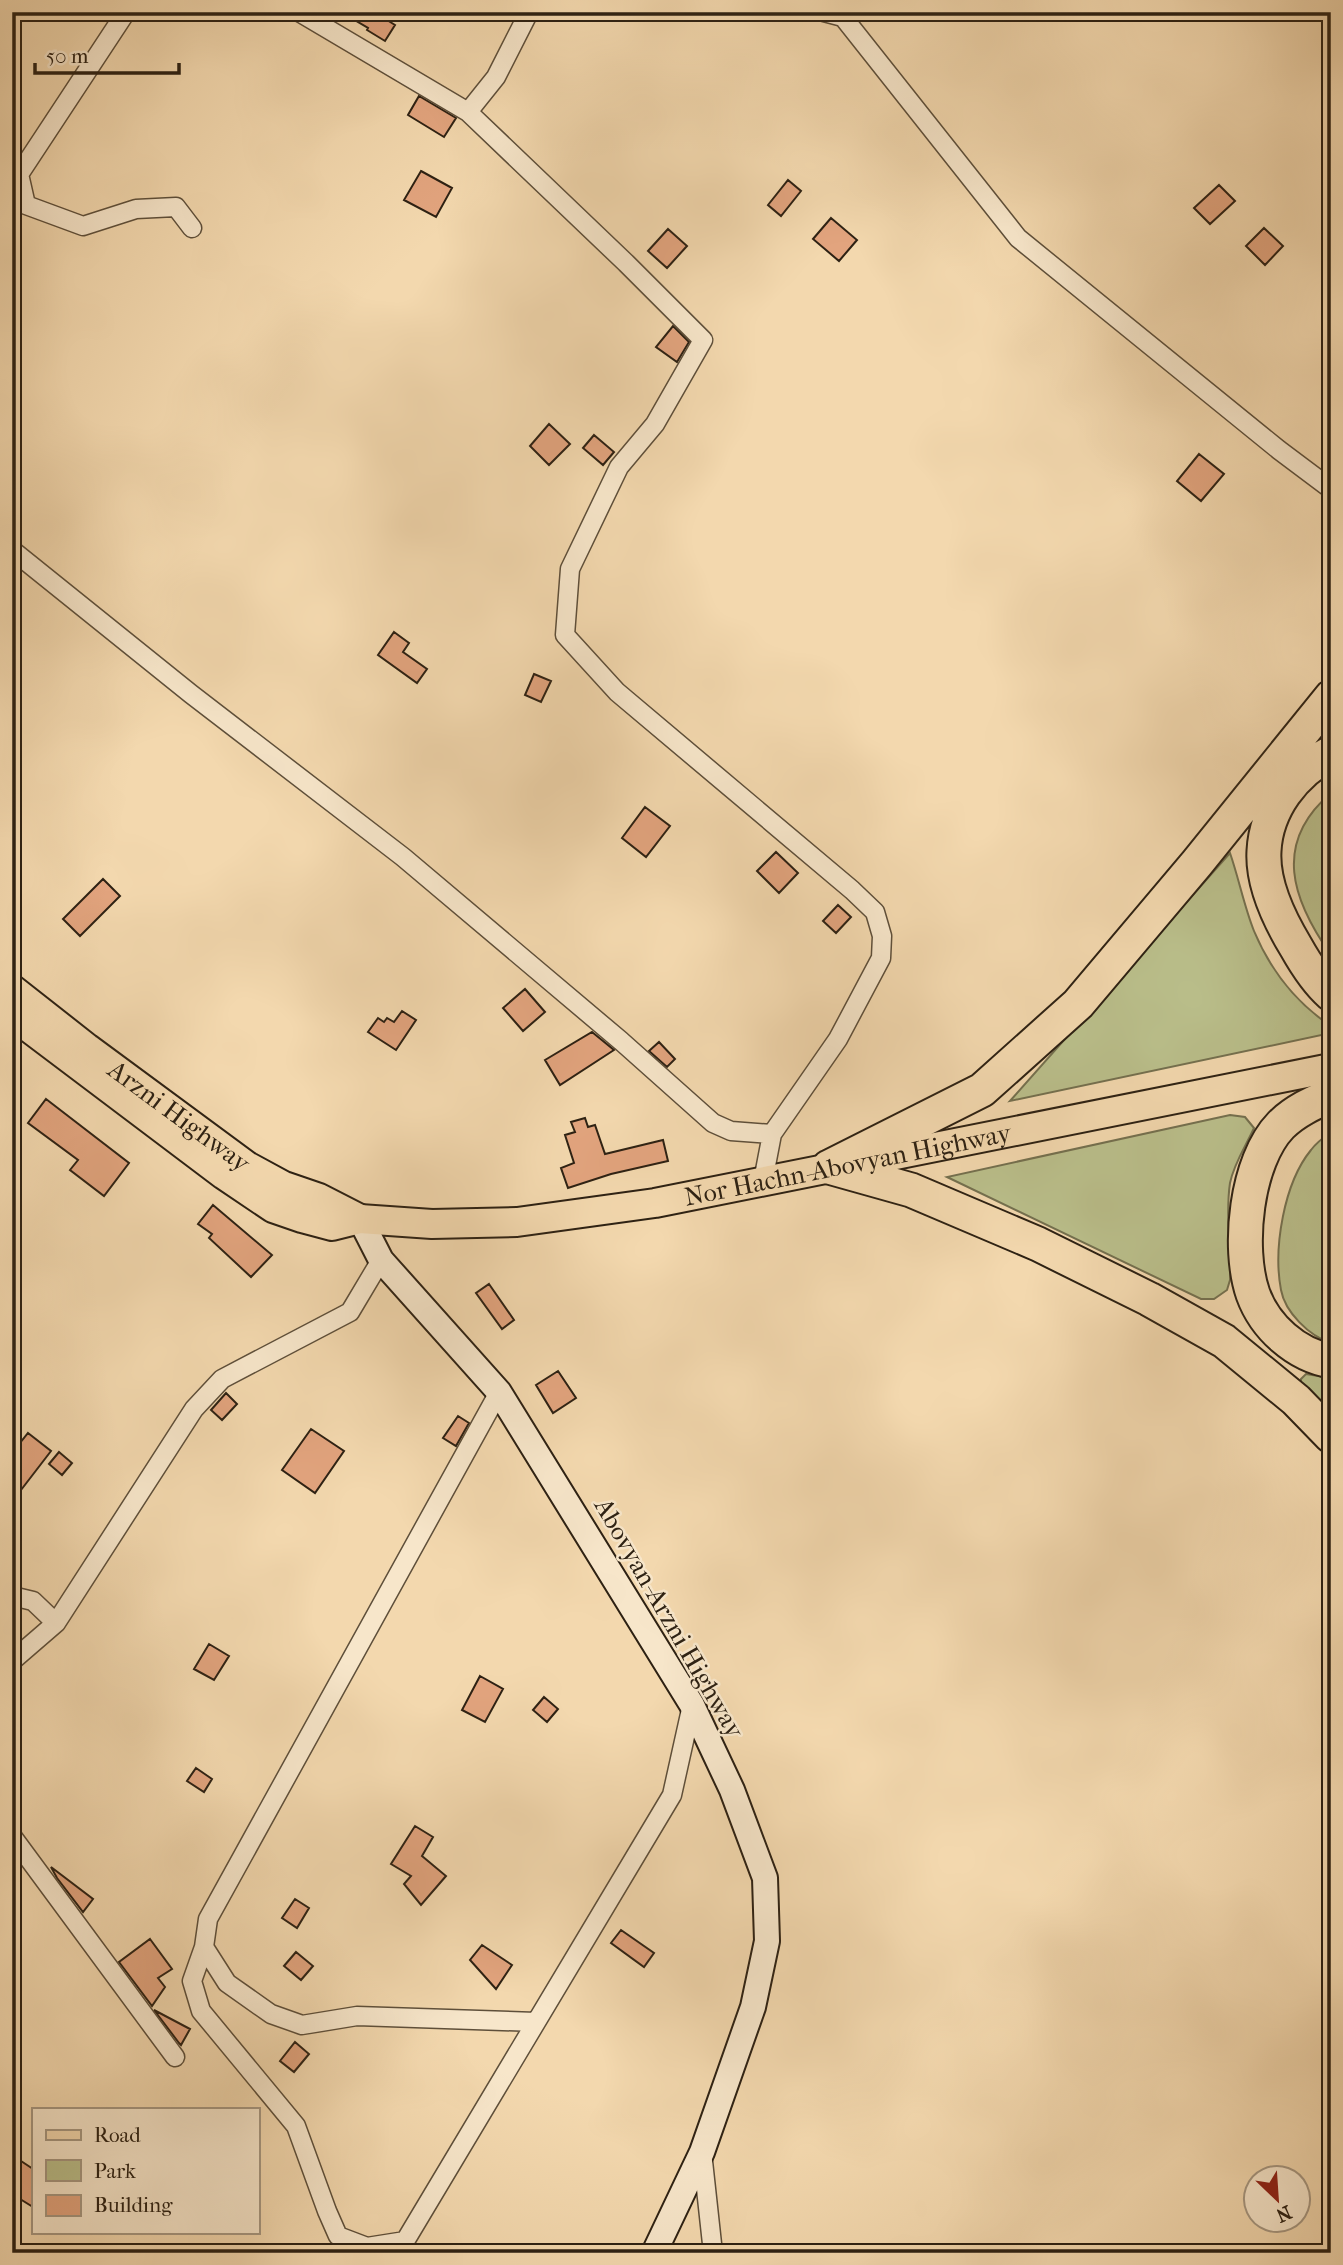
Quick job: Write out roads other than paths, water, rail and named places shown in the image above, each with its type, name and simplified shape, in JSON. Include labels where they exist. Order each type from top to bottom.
[{"type":"highway","points":[[829,1167],[982,1090],[1078,1004],[1197,863],[1331,697]]},
{"type":"highway","points":[[1331,753],[1301,773],[1284,792],[1266,833],[1264,853],[1269,887],[1286,930],[1305,963],[1331,994]]},
{"type":"highway","points":[[1331,1095],[1302,1108],[1280,1126],[1263,1151],[1252,1183],[1246,1243],[1247,1267],[1253,1294],[1265,1317],[1279,1334],[1299,1350],[1331,1361]]},
{"type":"highway","points":[[829,1167],[911,1190],[1038,1244],[1149,1299],[1224,1340],[1296,1400],[1331,1436]]},
{"type":"main road","name":"Arzni Highway","points":[[12,989],[247,1166],[360,1219]]},
{"type":"main road","points":[[12,1015],[224,1175],[273,1208],[332,1226],[360,1219]]},
{"type":"main road","name":"Nor Hachn-Abovyan Highway","points":[[360,1219],[432,1224],[517,1222],[655,1203],[1331,1068]]},
{"type":"main road","name":"Abovyan-Arzni Highway","points":[[360,1219],[382,1260],[499,1392],[692,1705],[732,1790],[765,1878],[767,1941],[753,2007],[702,2152],[654,2253]]},
{"type":"street","points":[[126,12],[15,176],[26,205],[83,226],[135,209],[176,207],[192,228]]},
{"type":"street","points":[[299,12],[468,112],[703,340],[655,424],[619,467],[570,569],[565,635],[617,692],[875,912],[882,936],[881,958],[838,1039],[772,1134],[763,1181]]},
{"type":"street","points":[[468,112],[496,76],[529,12]]},
{"type":"street","points":[[824,12],[843,17],[1018,239],[1331,489]]},
{"type":"street","points":[[12,550],[191,694],[403,857],[621,1041],[713,1123],[731,1131],[772,1134]]},
{"type":"street","points":[[12,1661],[56,1623],[194,1409],[222,1380],[350,1312],[382,1260]]},
{"type":"street","points":[[499,1392],[208,1919],[204,1947],[192,1981],[201,2011],[296,2126],[338,2236],[367,2247],[401,2247],[672,1795],[692,1705]]},
{"type":"street","points":[[12,1596],[33,1601],[56,1623]]},
{"type":"street","points":[[12,1836],[175,2057]]},
{"type":"street","points":[[204,1947],[227,1983],[271,2014],[302,2025],[357,2016],[537,2022]]},
{"type":"street","points":[[702,2152],[713,2253]]}]
